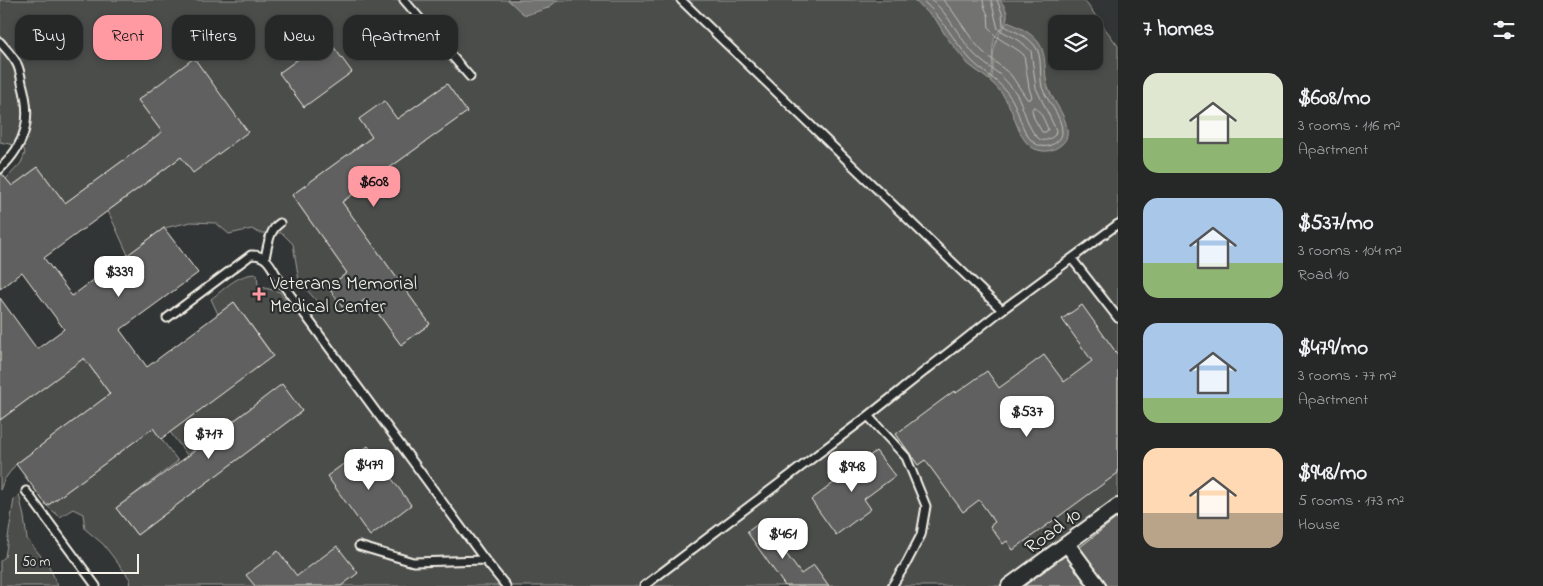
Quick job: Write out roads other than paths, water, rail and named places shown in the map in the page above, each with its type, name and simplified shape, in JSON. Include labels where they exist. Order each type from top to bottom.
[{"type":"street","name":"Road 10","points":[[1009,586],[1118,506]]},
{"type":"street","points":[[1067,544],[1098,586]]},
{"type":"lane","points":[[404,0],[470,77]]},
{"type":"lane","points":[[681,0],[1002,310]]},
{"type":"lane","points":[[0,42],[17,64],[28,114],[21,140],[15,152],[0,169]]},
{"type":"lane","points":[[265,258],[270,237],[276,226],[280,223]]},
{"type":"lane","points":[[644,586],[868,416],[1002,310],[1118,224]]},
{"type":"lane","points":[[167,318],[251,255],[265,258],[485,560],[506,586]]},
{"type":"lane","points":[[1072,258],[1118,318]]},
{"type":"lane","points":[[868,416],[906,457],[926,506],[921,535],[892,586]]},
{"type":"lane","points":[[26,492],[96,586]]},
{"type":"lane","points":[[359,546],[412,562],[485,560]]},
{"type":"water","points":[[508,0],[558,0],[548,8],[526,15]]},
{"type":"water","points":[[914,0],[1000,0],[1007,13],[1007,18],[995,38],[992,70],[989,80],[968,64],[947,38],[936,20]]},
{"type":"water","points":[[1008,22],[1033,36],[1042,48],[1047,84],[1064,117],[1067,131],[1064,141],[1051,150],[1043,151],[1029,145],[1020,132],[1005,99],[990,81],[993,72],[996,43],[999,34]]},
{"type":"place","name":"Veterans Memorial Medical Center","points":[[259,294]]}]
